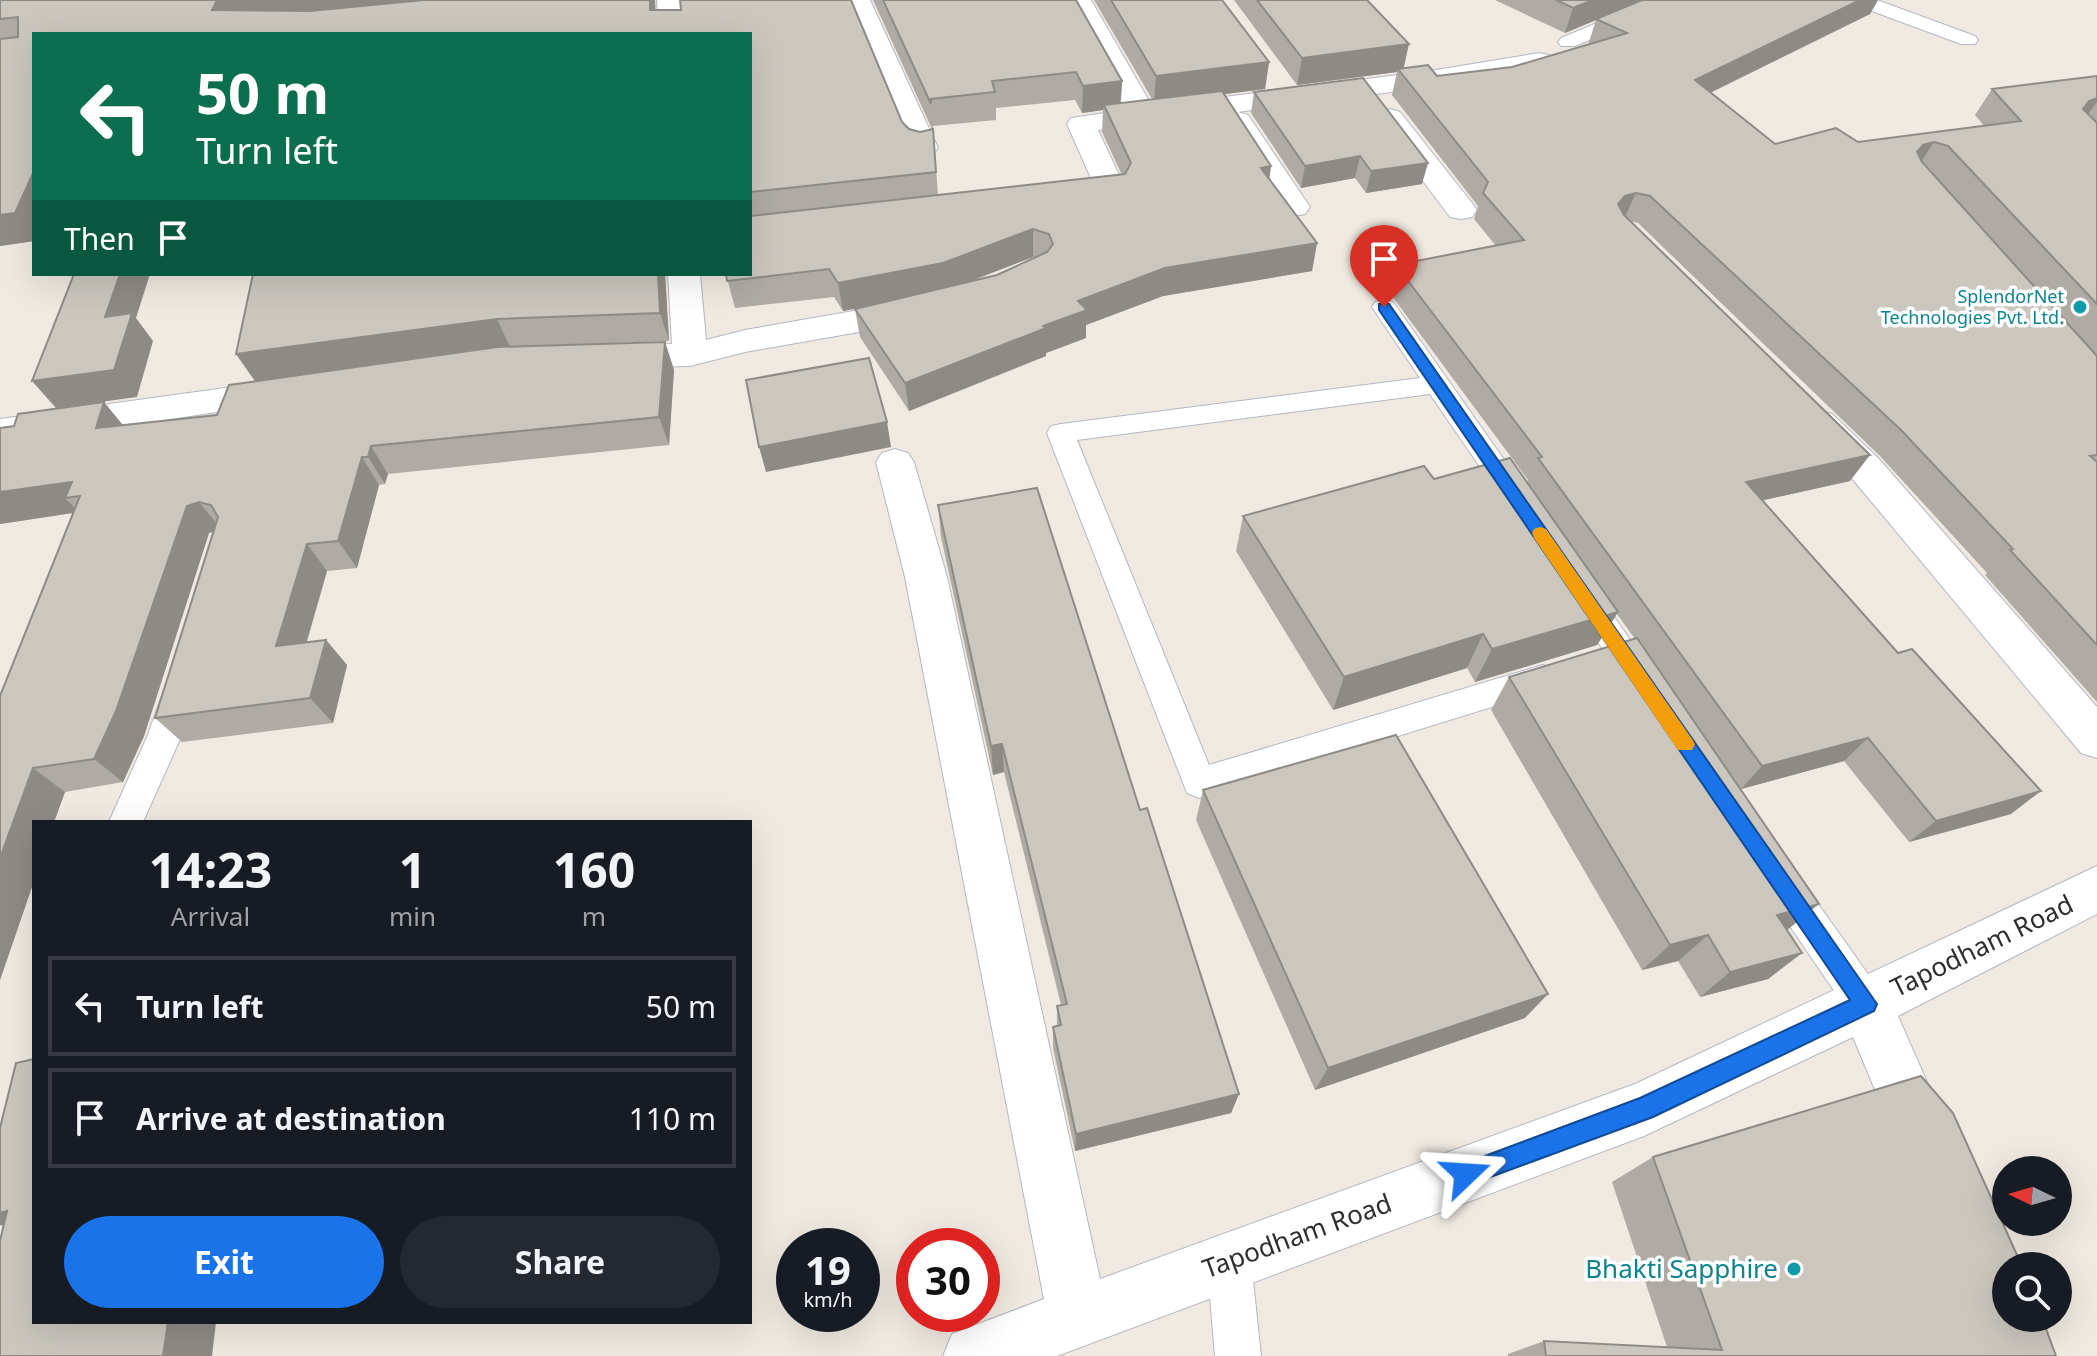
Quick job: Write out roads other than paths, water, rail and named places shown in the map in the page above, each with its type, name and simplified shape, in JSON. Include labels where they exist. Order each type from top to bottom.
[{"type":"street","points":[[670,0],[672,32]]},
{"type":"street","points":[[857,0],[923,148]]},
{"type":"street","points":[[1078,0],[1143,116]]},
{"type":"street","points":[[1409,58],[1430,79]]},
{"type":"street","points":[[1033,201],[1112,192],[1081,124],[1430,79],[1539,61]]},
{"type":"street","points":[[1271,73],[1289,97]]},
{"type":"street","points":[[1367,87],[1461,210]]},
{"type":"street","points":[[1228,105],[1294,207]]},
{"type":"street","points":[[684,276],[690,355]]},
{"type":"street","points":[[570,359],[690,355],[745,341],[849,325],[951,303]]},
{"type":"street","points":[[0,432],[309,389]]},
{"type":"street","points":[[1796,400],[1864,467],[2097,739]]},
{"type":"street","points":[[895,462],[926,577],[1078,1318]]},
{"type":"street","name":"Tapodham Road","points":[[974,1356],[1644,1108],[1866,1004],[2097,889]]},
{"type":"street","points":[[1866,1004],[1942,1180]]},
{"type":"lane","points":[[1568,42],[1668,0]]},
{"type":"lane","points":[[1860,0],[1968,40]]},
{"type":"lane","points":[[1384,307],[1534,525]]},
{"type":"lane","points":[[1437,384],[1061,433],[1199,783],[1622,654]]},
{"type":"lane","points":[[1570,577],[1658,705]]},
{"type":"lane","points":[[127,820],[164,737],[187,663]]},
{"type":"lane","points":[[1764,858],[1866,1004]]},
{"type":"lane","points":[[1229,1261],[1238,1356]]},
{"type":"place","name":"SplendorNet Technologies Pvt. Ltd.","points":[[2080,307]]},
{"type":"place","name":"Bhakti Sapphire","points":[[1794,1269]]}]
